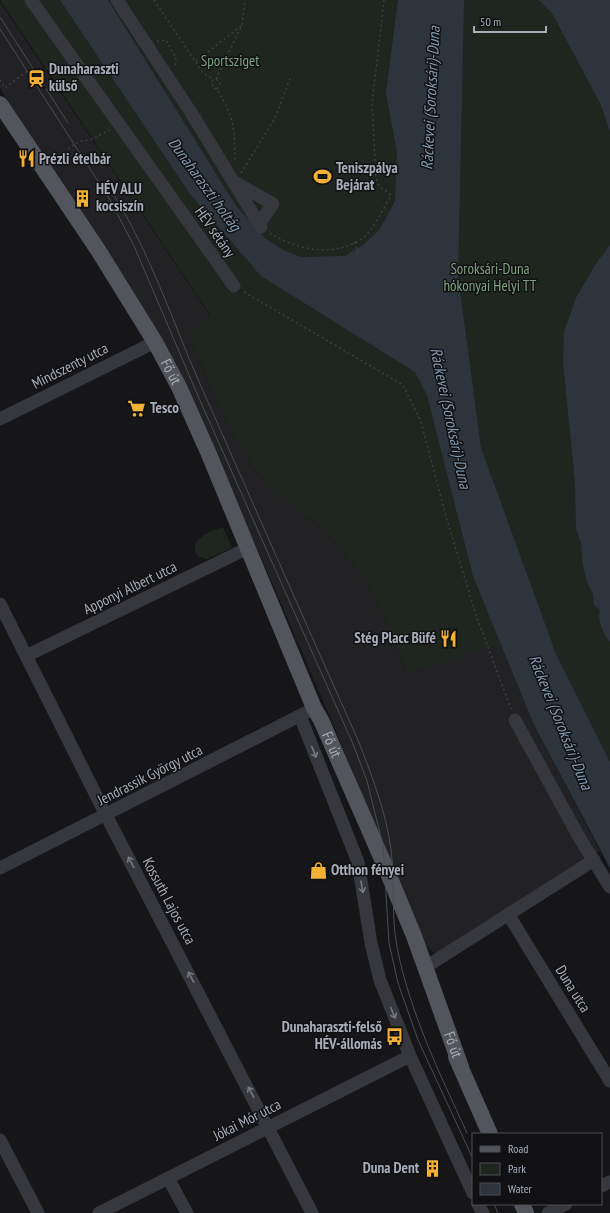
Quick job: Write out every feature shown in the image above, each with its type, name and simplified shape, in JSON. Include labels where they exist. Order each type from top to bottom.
[{"type":"main road","name":"Fő út","points":[[0,104],[98,250],[155,342],[186,402],[248,548],[307,712],[317,722],[393,901],[419,972],[461,1067]]},
{"type":"main road","name":"Fő út","points":[[307,712],[321,720],[385,866],[414,936],[424,968],[456,1050],[461,1067]]},
{"type":"main road","points":[[461,1067],[490,1133]]},
{"type":"street","name":"HÉV sétány","points":[[31,0],[234,286]]},
{"type":"street","points":[[117,0],[235,183],[260,226],[273,204],[235,183]]},
{"type":"street","name":"Mindszenty utca","points":[[0,419],[155,342]]},
{"type":"street","name":"Apponyi Albert utca","points":[[26,656],[248,548]]},
{"type":"street","name":"Kossuth Lajos utca","points":[[0,604],[106,815],[269,1127],[312,1213]]},
{"type":"street","name":"Jendrassik György utca","points":[[0,868],[307,712]]},
{"type":"street","name":"Fő út","points":[[307,712],[358,862],[371,943],[380,980],[410,1056],[472,1190]]},
{"type":"street","points":[[515,720],[579,837],[610,887]]},
{"type":"street","points":[[424,968],[594,860]]},
{"type":"street","name":"Duna utca","points":[[508,914],[610,1081]]},
{"type":"street","name":"Jókai Mór utca","points":[[99,1213],[410,1056]]},
{"type":"street","points":[[0,1140],[38,1213]]},
{"type":"street","points":[[168,1178],[187,1213]]},
{"type":"street","points":[[548,1213],[564,1205]]},
{"type":"path","points":[[154,0],[203,73],[220,83],[217,89]]},
{"type":"path","points":[[235,161],[234,126],[230,112],[217,89],[214,89],[212,85],[242,25],[245,0]]},
{"type":"path","points":[[260,226],[283,241],[307,249],[331,250],[355,242],[364,237],[390,197],[390,194],[379,186],[376,178],[372,104],[384,0]]},
{"type":"path","points":[[196,61],[242,25]]},
{"type":"path","points":[[145,42],[166,40],[176,58],[173,70],[166,75]]},
{"type":"path","points":[[0,80],[5,88],[30,69]]},
{"type":"path","points":[[235,183],[275,118],[291,76]]},
{"type":"path","points":[[68,149],[80,141],[90,140],[120,125]]},
{"type":"path","points":[[355,242],[360,257]]},
{"type":"path","points":[[234,286],[403,385],[421,422],[447,520],[476,615],[515,720]]},
{"type":"shaded area","points":[[0,2],[210,316],[187,333],[219,406],[253,468],[277,494],[323,529],[361,573],[386,621],[407,674],[500,642],[534,725],[600,851],[437,956],[420,939],[334,726],[212,444],[0,88]]},
{"type":"green space","points":[[0,0],[610,0],[610,846],[534,725],[500,643],[407,674],[386,621],[361,573],[323,529],[277,494],[253,468],[219,406],[187,333],[210,315]]},
{"type":"green space","points":[[223,527],[232,548],[207,559],[197,556],[195,545],[198,540]]},
{"type":"water","points":[[60,0],[108,0],[236,206],[266,239],[283,250],[301,257],[345,256],[363,245],[380,229],[395,201],[397,152],[386,93],[398,0],[464,0],[458,276],[481,448],[556,654],[610,762],[610,868],[534,725],[473,576],[427,395],[415,372],[261,276],[190,194]]},
{"type":"water","points":[[539,0],[610,0],[610,132],[601,105],[552,13]]},
{"type":"water","points":[[610,245],[610,642],[601,627],[599,618],[600,610],[594,605],[593,594],[587,582],[583,565],[581,543],[576,529],[575,482],[563,362],[564,332],[576,298],[595,265]]},
{"type":"tram line","points":[[0,17],[68,123]]},
{"type":"tram line","points":[[0,29],[110,200],[134,246],[198,396],[353,744],[367,781],[383,845],[389,943],[398,983],[418,1040],[472,1157]]},
{"type":"tram line","points":[[112,192],[138,238],[160,286],[200,384],[358,740],[368,766],[378,794],[389,837],[392,862],[395,935],[409,995],[426,1042],[467,1133]]},
{"type":"tram line","points":[[494,1205],[498,1213]]},
{"type":"place","name":"Dunaharaszti külső","points":[[36,78]]},
{"type":"place","name":"Prézli ételbár","points":[[26,159]]},
{"type":"place","name":"Teniszpálya Bejárat","points":[[323,177]]},
{"type":"place","name":"HÉV ALU kocsiszín","points":[[83,198]]},
{"type":"place","name":"Tesco","points":[[137,408]]},
{"type":"place","name":"Stég Placc Büfé","points":[[449,638]]},
{"type":"place","name":"Otthon fényei","points":[[318,870]]},
{"type":"place","name":"Dunaharaszti-felső HÉV-állomás","points":[[395,1036]]},
{"type":"place","name":"Duna Dent","points":[[432,1168]]},
{"type":"park label","name":"Sportsziget","points":[[230,61]]},
{"type":"park label","name":"Soroksári-Duna hókonyai Helyi TT","points":[[490,278]]},
{"type":"water label","name":"Ráckevei (Soroksári)-Duna","points":[[430,98]]},
{"type":"water label","name":"Dunaharaszti holtág","points":[[205,184]]},
{"type":"water label","name":"Ráckevei (Soroksári)-Duna","points":[[451,418]]},
{"type":"water label","name":"Ráckevei (Soroksári)-Duna","points":[[561,722]]}]
